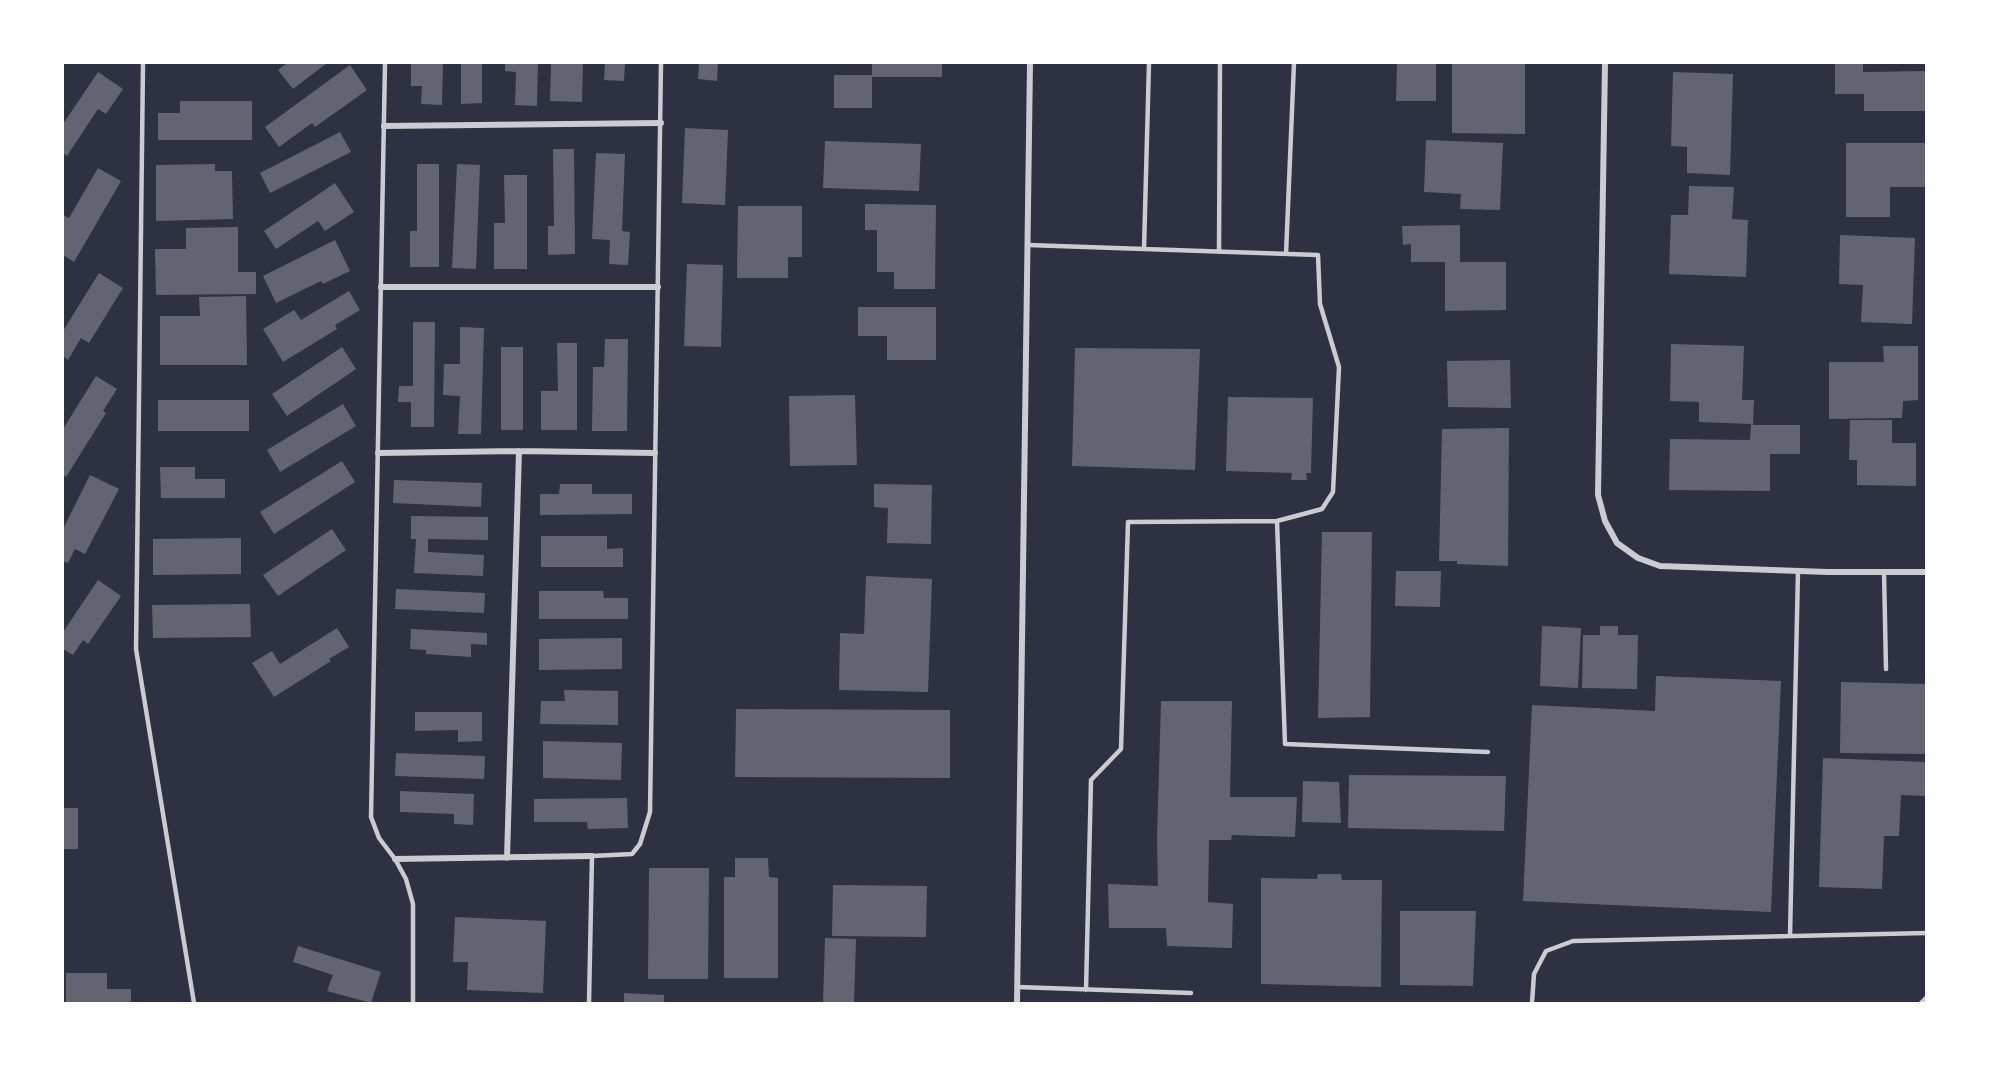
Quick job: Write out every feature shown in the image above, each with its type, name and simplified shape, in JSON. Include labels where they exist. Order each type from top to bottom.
[{"type":"street","points":[[1017,1003],[1030,63]]},
{"type":"street","points":[[1605,63],[1598,495],[1605,521],[1617,543],[1638,558],[1660,566],[1926,573]]},
{"type":"street","points":[[384,126],[661,123]]},
{"type":"street","points":[[381,287],[658,287]]},
{"type":"street","points":[[507,858],[519,452]]},
{"type":"street","points":[[378,453],[655,453]]},
{"type":"street","points":[[395,859],[592,856]]},
{"type":"lane","points":[[143,63],[136,649],[194,1003]]},
{"type":"lane","points":[[385,63],[371,817],[379,838],[395,859],[406,879],[413,904],[413,1003]]},
{"type":"lane","points":[[589,1003],[592,856],[632,854],[640,844],[650,812],[662,63]]},
{"type":"lane","points":[[1144,249],[1149,63]]},
{"type":"lane","points":[[1219,252],[1220,63]]},
{"type":"lane","points":[[1286,254],[1294,63]]},
{"type":"lane","points":[[1028,245],[1318,255],[1320,304],[1339,367],[1333,492],[1322,508],[1277,521],[1128,522],[1121,749],[1090,780],[1086,990]]},
{"type":"lane","points":[[1277,521],[1285,744],[1488,752]]},
{"type":"lane","points":[[1790,936],[1798,571]]},
{"type":"lane","points":[[1884,573],[1886,669]]},
{"type":"lane","points":[[1532,1003],[1534,974],[1546,951],[1574,941],[1926,933]]},
{"type":"lane","points":[[1017,987],[1191,993]]},
{"type":"lane","points":[[1922,1003],[1926,998]]},
{"type":"building","points":[[287,63],[327,63],[293,89],[278,70]]},
{"type":"building","points":[[411,63],[443,63],[442,105],[421,104],[422,86],[411,86]]},
{"type":"building","points":[[461,63],[482,63],[482,103],[461,104]]},
{"type":"building","points":[[505,63],[538,63],[537,106],[515,105],[516,72],[505,71]]},
{"type":"building","points":[[551,63],[583,63],[582,102],[550,101]]},
{"type":"building","points":[[605,63],[625,63],[624,81],[604,80]]},
{"type":"building","points":[[699,63],[718,63],[717,81],[698,79]]},
{"type":"building","points":[[872,63],[942,63],[942,77],[872,77],[872,108],[834,108],[834,75],[872,75]]},
{"type":"building","points":[[1397,63],[1436,63],[1436,101],[1396,101]]},
{"type":"building","points":[[1452,63],[1525,63],[1525,134],[1452,133]]},
{"type":"building","points":[[1835,63],[1863,63],[1863,72],[1925,71],[1926,111],[1864,111],[1864,94],[1835,94]]},
{"type":"building","points":[[350,65],[367,90],[315,127],[312,123],[279,147],[265,127]]},
{"type":"building","points":[[98,72],[123,89],[106,114],[98,109],[67,156],[63,153],[63,124]]},
{"type":"building","points":[[1673,72],[1733,74],[1730,175],[1687,173],[1687,147],[1671,146]]},
{"type":"building","points":[[180,101],[252,101],[252,140],[158,140],[158,113],[180,113]]},
{"type":"building","points":[[685,128],[728,130],[725,205],[682,203]]},
{"type":"building","points":[[340,132],[351,152],[270,193],[260,173]]},
{"type":"building","points":[[1426,140],[1503,143],[1500,210],[1460,209],[1461,194],[1424,192]]},
{"type":"building","points":[[825,141],[921,144],[919,191],[823,188]]},
{"type":"building","points":[[1846,143],[1926,143],[1926,187],[1890,187],[1890,217],[1846,217]]},
{"type":"building","points":[[553,149],[574,149],[575,254],[548,255],[548,226],[554,226]]},
{"type":"building","points":[[596,153],[625,154],[622,231],[630,232],[628,265],[609,264],[610,240],[592,239]]},
{"type":"building","points":[[215,164],[215,171],[232,171],[233,219],[156,221],[156,165]]},
{"type":"building","points":[[417,164],[439,164],[439,267],[410,267],[410,231],[417,231]]},
{"type":"building","points":[[457,164],[480,165],[476,269],[452,268]]},
{"type":"building","points":[[98,168],[121,181],[74,262],[63,255],[63,215],[69,218]]},
{"type":"building","points":[[504,175],[527,175],[527,269],[494,269],[494,223],[505,223]]},
{"type":"building","points":[[335,183],[354,212],[325,231],[318,221],[276,249],[264,231]]},
{"type":"building","points":[[1689,186],[1734,187],[1732,219],[1748,220],[1746,277],[1669,274],[1671,215],[1688,215]]},
{"type":"building","points":[[865,204],[936,205],[935,289],[894,289],[894,272],[877,272],[877,230],[865,230]]},
{"type":"building","points":[[738,206],[802,206],[802,257],[788,257],[788,278],[737,278]]},
{"type":"building","points":[[1460,225],[1460,262],[1506,262],[1506,310],[1445,311],[1445,262],[1411,262],[1411,244],[1403,245],[1402,226]]},
{"type":"building","points":[[238,227],[238,272],[256,272],[256,294],[156,295],[155,249],[186,249],[186,228]]},
{"type":"building","points":[[1840,235],[1915,238],[1912,324],[1861,322],[1863,285],[1839,284]]},
{"type":"building","points":[[335,240],[350,271],[323,284],[321,281],[276,303],[263,276]]},
{"type":"building","points":[[687,264],[723,265],[721,347],[684,346]]},
{"type":"building","points":[[99,273],[123,288],[89,343],[81,338],[68,360],[63,356],[63,331]]},
{"type":"building","points":[[349,291],[360,310],[335,325],[337,329],[283,362],[263,329],[294,310],[301,320]]},
{"type":"building","points":[[246,296],[247,365],[160,365],[160,316],[200,316],[199,297]]},
{"type":"building","points":[[858,307],[936,307],[936,360],[887,360],[887,336],[858,336]]},
{"type":"building","points":[[413,322],[435,322],[434,427],[411,427],[411,402],[398,402],[399,386],[413,386]]},
{"type":"building","points":[[460,327],[484,328],[481,434],[458,434],[460,396],[443,395],[444,364],[460,364]]},
{"type":"building","points":[[605,339],[628,339],[627,431],[592,431],[593,367],[604,367]]},
{"type":"building","points":[[557,343],[577,343],[577,430],[541,430],[541,391],[558,391]]},
{"type":"building","points":[[1671,344],[1744,346],[1742,400],[1754,400],[1753,425],[1800,425],[1800,454],[1770,454],[1770,491],[1669,490],[1670,439],[1750,440],[1751,424],[1699,422],[1699,402],[1670,401]]},
{"type":"building","points":[[1883,346],[1918,346],[1918,400],[1903,401],[1902,418],[1829,419],[1829,362],[1884,362]]},
{"type":"building","points":[[342,347],[356,369],[287,416],[272,394]]},
{"type":"building","points":[[501,347],[523,347],[523,430],[501,430]]},
{"type":"building","points":[[1075,348],[1200,349],[1195,470],[1072,466]]},
{"type":"building","points":[[1510,360],[1511,408],[1448,407],[1447,361]]},
{"type":"building","points":[[96,376],[117,389],[103,411],[106,413],[66,477],[63,475],[63,429]]},
{"type":"building","points":[[855,395],[857,465],[790,466],[789,396]]},
{"type":"building","points":[[1228,397],[1313,398],[1311,473],[1306,473],[1307,480],[1291,480],[1292,473],[1226,471]]},
{"type":"building","points":[[158,400],[249,400],[249,431],[158,431]]},
{"type":"building","points":[[343,404],[356,426],[280,472],[267,450]]},
{"type":"building","points":[[1850,420],[1892,420],[1892,443],[1916,443],[1916,486],[1857,485],[1857,460],[1849,460]]},
{"type":"building","points":[[1509,428],[1508,566],[1439,561],[1442,429]]},
{"type":"building","points":[[342,461],[355,482],[274,534],[260,512]]},
{"type":"building","points":[[160,467],[195,467],[195,479],[225,479],[225,498],[161,498]]},
{"type":"building","points":[[90,475],[119,489],[85,554],[75,549],[68,563],[63,561],[63,529]]},
{"type":"building","points":[[394,480],[482,483],[481,507],[393,503]]},
{"type":"building","points":[[560,484],[592,484],[592,494],[632,494],[632,514],[540,515],[540,494],[559,494]]},
{"type":"building","points":[[874,484],[932,485],[931,544],[887,543],[888,508],[874,507]]},
{"type":"building","points":[[411,516],[488,517],[488,540],[428,539],[428,552],[484,555],[483,576],[414,573],[416,539],[411,539]]},
{"type":"building","points":[[332,529],[346,550],[278,596],[263,575]]},
{"type":"building","points":[[1322,532],[1372,532],[1370,717],[1318,718]]},
{"type":"building","points":[[541,536],[607,536],[607,549],[623,548],[623,567],[541,567]]},
{"type":"building","points":[[241,538],[241,574],[153,575],[153,539]]},
{"type":"building","points":[[1396,571],[1441,571],[1440,607],[1395,606]]},
{"type":"building","points":[[866,576],[932,579],[928,692],[839,690],[840,633],[864,634]]},
{"type":"building","points":[[98,580],[121,596],[88,644],[83,640],[73,655],[63,649],[63,632]]},
{"type":"building","points":[[396,589],[485,593],[484,613],[395,609]]},
{"type":"building","points":[[539,591],[603,591],[604,598],[628,598],[628,619],[539,619]]},
{"type":"building","points":[[250,604],[251,637],[153,638],[152,605]]},
{"type":"building","points":[[1542,626],[1581,628],[1578,688],[1540,686]]},
{"type":"building","points":[[1600,626],[1618,626],[1618,635],[1638,635],[1637,689],[1582,688],[1583,635],[1600,635]]},
{"type":"building","points":[[337,628],[349,647],[274,697],[252,663],[272,651],[280,664]]},
{"type":"building","points":[[411,629],[487,633],[487,645],[471,644],[471,657],[426,654],[426,650],[410,649]]},
{"type":"building","points":[[622,638],[622,669],[539,670],[539,639]]},
{"type":"building","points":[[1656,676],[1781,681],[1771,912],[1523,901],[1532,705],[1655,711]]},
{"type":"building","points":[[1841,682],[1926,684],[1926,754],[1840,753]]},
{"type":"building","points":[[564,690],[618,691],[618,725],[540,724],[541,701],[565,701]]},
{"type":"building","points":[[1161,701],[1232,701],[1230,797],[1297,797],[1295,837],[1232,835],[1231,840],[1209,840],[1208,902],[1233,904],[1232,948],[1167,946],[1166,928],[1109,928],[1108,884],[1158,886]]},
{"type":"building","points":[[736,709],[950,710],[950,778],[735,777]]},
{"type":"building","points":[[415,712],[482,712],[482,741],[458,742],[458,730],[415,731]]},
{"type":"building","points":[[543,741],[622,743],[621,780],[543,778]]},
{"type":"building","points":[[396,753],[485,756],[484,779],[395,776]]},
{"type":"building","points":[[1823,758],[1926,762],[1926,796],[1901,795],[1899,836],[1884,836],[1882,889],[1819,887]]},
{"type":"building","points":[[1349,775],[1506,776],[1504,831],[1348,828]]},
{"type":"building","points":[[1303,781],[1339,782],[1341,823],[1302,822]]},
{"type":"building","points":[[400,791],[474,794],[473,825],[454,824],[454,814],[400,812]]},
{"type":"building","points":[[627,798],[628,828],[588,829],[587,822],[534,822],[534,799]]},
{"type":"building","points":[[63,808],[78,808],[78,849],[63,849]]},
{"type":"building","points":[[735,858],[768,858],[769,877],[778,878],[778,978],[724,978],[724,877],[735,877]]},
{"type":"building","points":[[649,868],[709,868],[708,979],[648,979]]},
{"type":"building","points":[[1318,874],[1341,874],[1342,880],[1382,880],[1381,987],[1261,984],[1261,878],[1317,879]]},
{"type":"building","points":[[833,885],[927,886],[926,937],[832,936]]},
{"type":"building","points":[[1400,911],[1476,911],[1473,986],[1400,985]]},
{"type":"building","points":[[455,917],[546,921],[543,993],[467,990],[468,962],[453,962]]},
{"type":"building","points":[[825,938],[856,939],[854,1003],[823,1003]]},
{"type":"building","points":[[298,946],[381,972],[371,1003],[327,991],[333,975],[293,962]]},
{"type":"building","points":[[66,973],[107,973],[107,989],[131,989],[131,1003],[66,1003]]},
{"type":"building","points":[[624,993],[664,995],[664,1003],[624,1003]]}]
